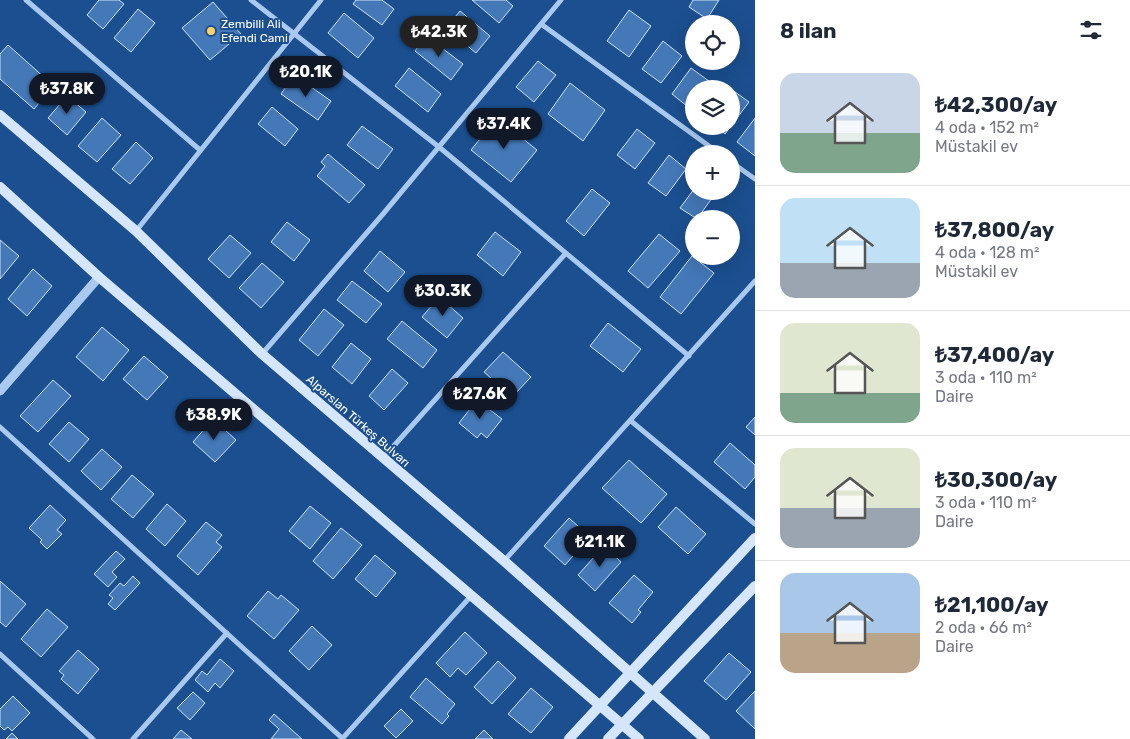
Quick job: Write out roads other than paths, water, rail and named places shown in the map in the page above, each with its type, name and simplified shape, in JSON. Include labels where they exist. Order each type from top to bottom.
[{"type":"main road","name":"Alparslan Türkeş Bulvarı","points":[[0,115],[136,231],[262,354],[382,459],[504,561],[705,739]]},
{"type":"main road","points":[[0,187],[99,277],[598,706],[639,739]]},
{"type":"main road","points":[[569,739],[755,538]]},
{"type":"main road","points":[[608,739],[755,586]]},
{"type":"street","points":[[26,0],[200,150]]},
{"type":"street","points":[[251,0],[439,147],[689,356]]},
{"type":"street","points":[[136,231],[321,0]]},
{"type":"street","points":[[262,354],[439,147],[561,0]]},
{"type":"street","points":[[541,24],[708,145]]},
{"type":"street","points":[[740,168],[755,179]]},
{"type":"street","points":[[382,459],[566,252]]},
{"type":"street","points":[[0,391],[99,277]]},
{"type":"street","points":[[504,561],[755,281]]},
{"type":"street","points":[[631,421],[755,524]]},
{"type":"street","points":[[0,427],[342,739],[471,595]]},
{"type":"street","points":[[133,739],[227,634]]},
{"type":"street","points":[[0,654],[93,739]]},
{"type":"place","name":"Zembilli Ali Efendi Cami","points":[[211,31]]}]
